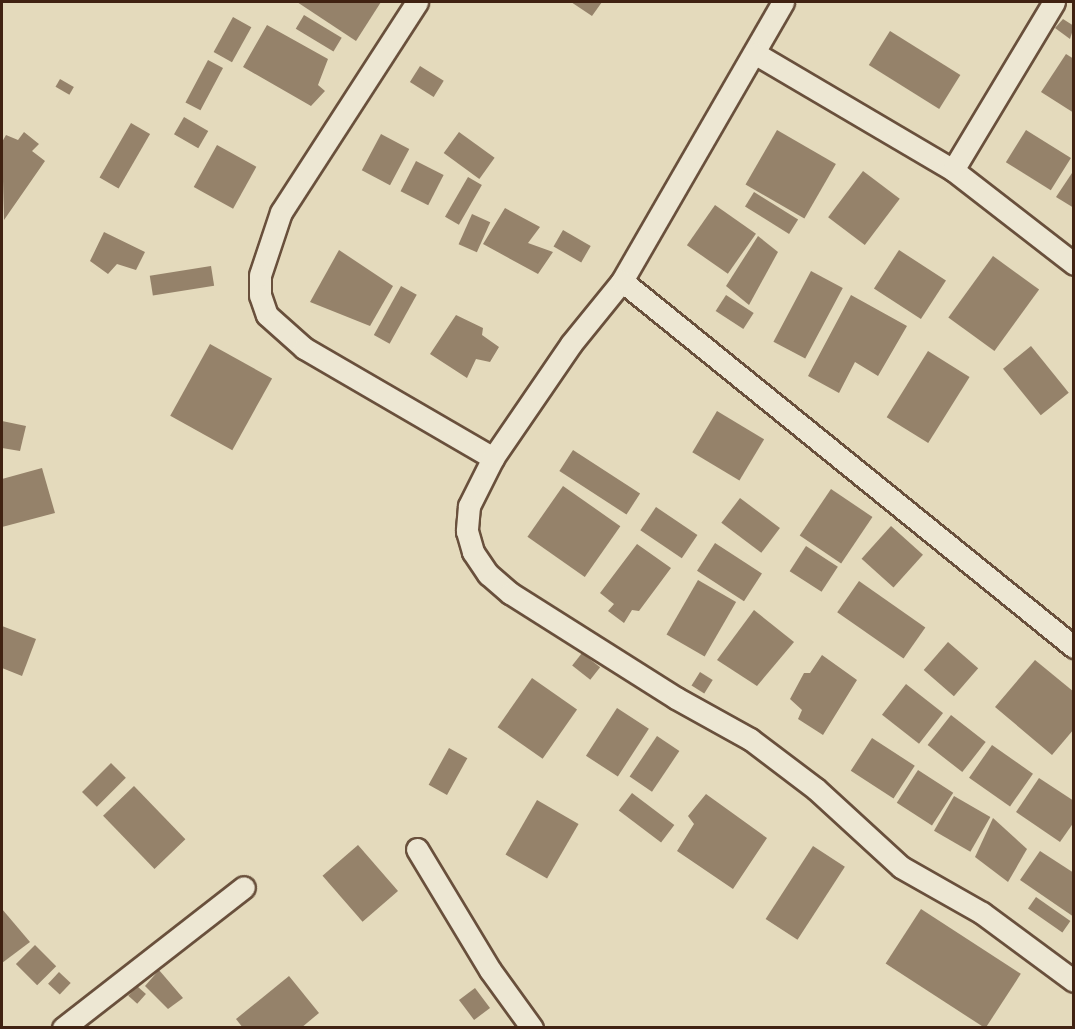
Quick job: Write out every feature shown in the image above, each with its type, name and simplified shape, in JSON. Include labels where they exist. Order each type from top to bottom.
[{"type":"street","points":[[417,2],[281,212],[260,275],[260,295],[267,315],[304,348],[493,458]]},
{"type":"street","points":[[783,2],[756,54],[622,281],[571,344],[493,458],[469,506],[467,531],[473,552],[488,573],[510,593],[596,648],[750,739],[816,789],[901,867],[982,913],[1074,981]]},
{"type":"street","points":[[953,170],[1054,2]]},
{"type":"street","points":[[756,54],[953,170],[1074,264]]},
{"type":"street","points":[[622,281],[1074,647]]},
{"type":"street","points":[[417,849],[490,970],[532,1028]]},
{"type":"street","points":[[63,1028],[244,887]]},
{"type":"building","points":[[297,2],[381,2],[356,41]]},
{"type":"building","points":[[571,2],[602,2],[592,16]]},
{"type":"building","points":[[304,15],[342,38],[333,51],[296,29]]},
{"type":"building","points":[[233,17],[251,27],[232,62],[214,52]]},
{"type":"building","points":[[1063,19],[1074,26],[1070,39],[1055,28]]},
{"type":"building","points":[[267,25],[328,59],[318,85],[325,91],[311,106],[243,67]]},
{"type":"building","points":[[890,31],[960,75],[939,109],[869,65]]},
{"type":"building","points":[[1066,54],[1074,59],[1074,113],[1041,92]]},
{"type":"building","points":[[208,60],[223,68],[200,110],[185,102]]},
{"type":"building","points":[[420,66],[444,81],[434,97],[410,82]]},
{"type":"building","points":[[60,79],[74,87],[69,95],[56,87]]},
{"type":"building","points":[[184,117],[208,131],[198,148],[174,134]]},
{"type":"building","points":[[131,123],[150,134],[119,189],[100,178]]},
{"type":"building","points":[[777,130],[836,164],[804,219],[746,185]]},
{"type":"building","points":[[1026,130],[1071,158],[1051,190],[1006,162]]},
{"type":"building","points":[[24,132],[39,144],[32,151],[45,161],[4,220],[2,142],[6,135],[18,140]]},
{"type":"building","points":[[459,132],[495,158],[479,179],[444,153]]},
{"type":"building","points":[[381,134],[409,149],[390,185],[362,170]]},
{"type":"building","points":[[217,145],[256,167],[233,209],[194,187]]},
{"type":"building","points":[[416,161],[444,175],[428,205],[401,191]]},
{"type":"building","points":[[1074,170],[1074,208],[1056,197]]},
{"type":"building","points":[[863,171],[900,199],[865,245],[828,217]]},
{"type":"building","points":[[468,177],[482,185],[459,225],[445,217]]},
{"type":"building","points":[[754,192],[798,220],[789,234],[745,206]]},
{"type":"building","points":[[715,205],[756,234],[728,274],[687,245]]},
{"type":"building","points":[[505,208],[540,227],[528,243],[553,252],[538,274],[483,244]]},
{"type":"building","points":[[472,214],[490,222],[477,252],[459,244]]},
{"type":"building","points":[[563,230],[591,246],[581,262],[554,246]]},
{"type":"building","points":[[104,232],[145,252],[136,270],[117,264],[108,274],[90,261]]},
{"type":"building","points":[[758,236],[778,252],[749,305],[726,286]]},
{"type":"building","points":[[339,250],[393,286],[370,326],[310,302]]},
{"type":"building","points":[[899,250],[946,280],[921,319],[874,289]]},
{"type":"building","points":[[993,256],[1039,290],[994,351],[948,317]]},
{"type":"building","points":[[211,266],[214,286],[153,295],[150,276]]},
{"type":"building","points":[[811,271],[843,288],[805,359],[773,342]]},
{"type":"building","points":[[401,286],[417,295],[390,344],[374,335]]},
{"type":"building","points":[[726,295],[754,313],[743,329],[716,311]]},
{"type":"building","points":[[851,295],[907,326],[878,376],[855,362],[839,393],[808,376]]},
{"type":"building","points":[[456,315],[483,328],[482,335],[499,347],[490,362],[476,359],[467,378],[430,354]]},
{"type":"building","points":[[210,344],[272,378],[232,450],[170,416]]},
{"type":"building","points":[[1031,346],[1069,393],[1041,415],[1003,369]]},
{"type":"building","points":[[928,351],[970,377],[928,443],[887,417]]},
{"type":"building","points":[[717,411],[764,439],[739,480],[692,452]]},
{"type":"building","points":[[2,421],[26,426],[20,451],[2,448]]},
{"type":"building","points":[[573,450],[640,494],[626,515],[559,471]]},
{"type":"building","points":[[42,468],[55,513],[2,527],[2,479]]},
{"type":"building","points":[[563,486],[620,526],[585,577],[527,537]]},
{"type":"building","points":[[831,489],[872,517],[841,563],[800,535]]},
{"type":"building","points":[[740,498],[780,528],[761,553],[721,523]]},
{"type":"building","points":[[656,507],[697,535],[682,558],[640,530]]},
{"type":"building","points":[[891,526],[923,555],[894,587],[862,559]]},
{"type":"building","points":[[715,543],[762,573],[744,601],[697,571]]},
{"type":"building","points":[[637,544],[671,568],[639,611],[632,610],[624,623],[608,611],[614,604],[600,593]]},
{"type":"building","points":[[806,546],[838,567],[822,592],[790,571]]},
{"type":"building","points":[[698,580],[736,602],[705,657],[666,635]]},
{"type":"building","points":[[859,581],[925,627],[904,659],[837,612]]},
{"type":"building","points":[[754,610],[794,642],[757,686],[717,660]]},
{"type":"building","points":[[2,626],[36,639],[22,676],[2,668]]},
{"type":"building","points":[[948,642],[978,668],[954,696],[924,670]]},
{"type":"building","points":[[582,653],[600,667],[590,680],[572,666]]},
{"type":"building","points":[[822,655],[857,680],[823,735],[798,719],[802,710],[790,699],[804,673],[810,673]]},
{"type":"building","points":[[1035,660],[1074,692],[1074,729],[1052,755],[995,707]]},
{"type":"building","points":[[700,672],[713,680],[704,694],[692,686]]},
{"type":"building","points":[[532,678],[577,710],[543,759],[498,727]]},
{"type":"building","points":[[906,684],[943,713],[919,744],[882,715]]},
{"type":"building","points":[[617,708],[649,729],[618,777],[586,756]]},
{"type":"building","points":[[951,715],[986,742],[962,772],[928,745]]},
{"type":"building","points":[[657,736],[679,751],[652,792],[630,777]]},
{"type":"building","points":[[872,738],[915,766],[894,798],[851,771]]},
{"type":"building","points":[[992,745],[1033,774],[1010,806],[969,778]]},
{"type":"building","points":[[449,748],[467,758],[447,795],[429,785]]},
{"type":"building","points":[[111,763],[126,778],[97,807],[82,792]]},
{"type":"building","points":[[918,770],[953,793],[932,826],[897,803]]},
{"type":"building","points":[[1039,778],[1074,801],[1074,822],[1060,842],[1016,812]]},
{"type":"building","points":[[134,786],[185,839],[154,869],[103,816]]},
{"type":"building","points":[[632,793],[674,825],[661,842],[619,811]]},
{"type":"building","points":[[706,794],[767,838],[733,889],[677,851],[694,824],[688,816]]},
{"type":"building","points":[[954,796],[990,817],[970,852],[934,831]]},
{"type":"building","points":[[537,800],[579,824],[547,879],[506,855]]},
{"type":"building","points":[[993,818],[1027,849],[1008,882],[975,857]]},
{"type":"building","points":[[358,845],[398,891],[363,922],[323,876]]},
{"type":"building","points":[[813,846],[845,867],[797,940],[766,919]]},
{"type":"building","points":[[1040,851],[1074,873],[1074,917],[1020,880]]},
{"type":"building","points":[[1036,897],[1070,921],[1062,933],[1028,908]]},
{"type":"building","points":[[2,909],[30,942],[2,963]]},
{"type":"building","points":[[921,909],[1021,974],[985,1028],[886,964]]},
{"type":"building","points":[[35,945],[56,966],[37,985],[16,964]]},
{"type":"building","points":[[159,970],[183,998],[168,1009],[145,986]]},
{"type":"building","points":[[59,972],[71,983],[60,995],[48,984]]},
{"type":"building","points":[[289,976],[319,1013],[301,1028],[243,1028],[236,1019]]},
{"type":"building","points":[[137,986],[146,994],[137,1004],[128,996]]},
{"type":"building","points":[[475,988],[490,1008],[474,1020],[459,1000]]}]
